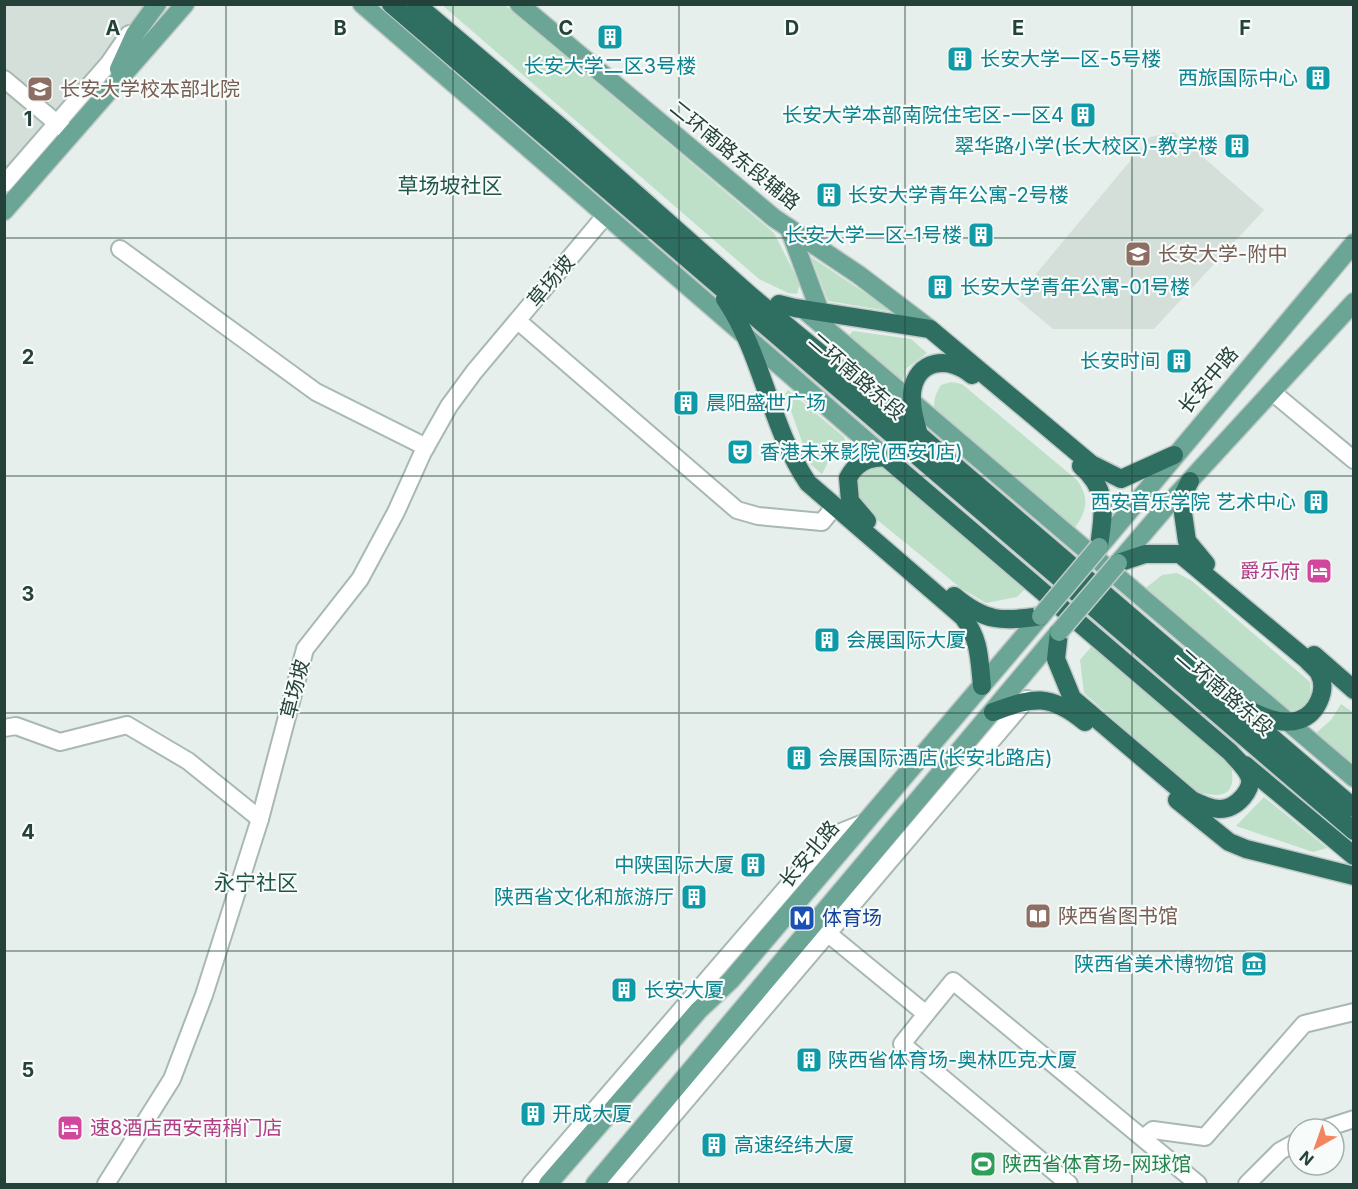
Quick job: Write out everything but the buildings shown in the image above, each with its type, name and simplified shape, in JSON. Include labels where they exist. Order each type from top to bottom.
[{"type":"highway","name":"二环南路东段","points":[[391,4],[1352,831]]},
{"type":"highway","name":"二环南路东段","points":[[416,4],[684,237],[918,431],[1353,808]]},
{"type":"highway","points":[[433,4],[779,304],[918,431]]},
{"type":"highway","points":[[684,237],[726,259]]},
{"type":"highway","points":[[712,280],[736,316],[748,342],[796,465],[808,483],[963,617],[974,632],[979,648],[982,686]]},
{"type":"highway","points":[[779,304],[930,329],[1092,464],[1121,479],[1174,455]]},
{"type":"highway","points":[[918,431],[912,403],[915,382],[927,366],[945,361],[967,371],[1087,471],[1099,485],[1103,501],[1100,547]]},
{"type":"highway","points":[[884,456],[1353,856]]},
{"type":"highway","points":[[931,469],[884,456],[861,462],[848,478],[850,501],[856,512],[970,608],[990,619],[1010,621],[1041,616]]},
{"type":"highway","points":[[1190,481],[1181,499],[1187,541],[1199,558],[1353,690]]},
{"type":"highway","points":[[1119,563],[1145,554],[1180,554],[1306,659],[1320,674],[1323,692],[1314,710],[1300,720],[1285,721],[1266,719],[1222,696]]},
{"type":"highway","points":[[1059,632],[1056,659],[1072,698],[1192,800],[1209,808],[1223,811],[1237,804],[1248,791],[1250,779],[1245,769],[1230,752]]},
{"type":"highway","points":[[993,712],[1033,698],[1058,704],[1074,714],[1229,842],[1246,849],[1353,876]]},
{"type":"highway","points":[[1331,789],[1353,796]]},
{"type":"main road","points":[[119,69],[135,34],[157,4]]},
{"type":"main road","points":[[4,200],[61,127],[119,69],[174,4]]},
{"type":"main road","points":[[4,211],[185,4]]},
{"type":"main road","points":[[362,4],[748,342],[884,456]]},
{"type":"main road","name":"二环南路东段辅路","points":[[519,4],[789,228],[858,275],[930,329]]},
{"type":"main road","points":[[789,228],[812,310],[827,329],[1353,778]]},
{"type":"main road","name":"长安中路","points":[[1100,547],[1155,483],[1174,455],[1353,243]]},
{"type":"main road","points":[[595,1185],[821,928],[1059,632],[1190,481],[1353,302]]},
{"type":"main road","name":"长安北路","points":[[548,1185],[699,1010],[731,980],[1100,547]]},
{"type":"street","points":[[4,184],[61,127],[151,4]]},
{"type":"street","points":[[4,79],[61,127]]},
{"type":"street","name":"草场坡","points":[[106,1185],[172,1078],[234,908],[261,819],[305,649],[360,579],[396,512],[426,447],[456,398],[605,216]]},
{"type":"street","points":[[120,249],[316,392],[426,447]]},
{"type":"street","points":[[518,321],[737,510],[758,516],[822,522],[835,506]]},
{"type":"street","points":[[1272,392],[1353,460]]},
{"type":"street","points":[[615,1185],[821,928],[1028,699]]},
{"type":"street","points":[[4,728],[16,726],[60,742],[127,725],[188,761],[261,819]]},
{"type":"street","points":[[531,1185],[831,836],[866,822]]},
{"type":"street","points":[[821,928],[926,1014]]},
{"type":"street","points":[[1069,1185],[902,1044],[953,981],[1198,1185]]},
{"type":"street","points":[[1143,1138],[1153,1130],[1204,1137],[1304,1024],[1353,1012]]},
{"type":"street","points":[[1247,1185],[1286,1148]]},
{"type":"shaded area","name":"长安大学校本部北院","points":[[5,5],[148,5],[5,173]]},
{"type":"shaded area","name":"长安大学-附中","points":[[1174,132],[1264,210],[1154,329],[1053,329],[1016,298],[1150,137]]},
{"type":"green space","points":[[442,5],[505,5],[774,233],[800,284],[797,294],[788,293],[759,279]]},
{"type":"green space","points":[[811,257],[894,312],[828,301]]},
{"type":"green space","points":[[853,331],[911,339],[927,353],[907,368],[902,383],[847,338]]},
{"type":"green space","points":[[951,382],[962,384],[1077,480],[1084,494],[1085,506],[1081,519],[1072,531],[938,419],[934,406],[936,394],[941,385]]},
{"type":"green space","points":[[788,390],[844,437],[846,443],[830,458],[822,474],[810,464],[785,394]]},
{"type":"green space","points":[[880,464],[1026,588],[1017,597],[986,603],[962,589],[859,505],[857,477],[863,467]]},
{"type":"green space","points":[[1177,573],[1192,581],[1310,682],[1310,696],[1304,706],[1294,710],[1280,710],[1142,591],[1162,575]]},
{"type":"green space","points":[[1092,646],[1231,766],[1232,785],[1229,790],[1218,795],[1194,791],[1084,693],[1080,660]]},
{"type":"green space","points":[[1341,704],[1354,713],[1353,771],[1317,740],[1316,733],[1331,720]]},
{"type":"green space","points":[[1264,797],[1327,848],[1313,852],[1236,826]]},
{"type":"place","name":"长安大学二区3号楼","points":[[610,37]]},
{"type":"place","name":"长安大学一区-5号楼","points":[[960,59]]},
{"type":"place","name":"西旅国际中心","points":[[1318,78]]},
{"type":"place","name":"长安大学校本部北院","points":[[40,89]]},
{"type":"place","name":"长安大学本部南院住宅区-一区4","points":[[1083,115]]},
{"type":"place","name":"翠华路小学(长大校区)-教学楼","points":[[1237,146]]},
{"type":"place","name":"长安大学青年公寓-2号楼","points":[[829,195]]},
{"type":"place","name":"长安大学一区-1号楼","points":[[981,235]]},
{"type":"place","name":"长安大学-附中","points":[[1138,254]]},
{"type":"place","name":"长安大学青年公寓-01号楼","points":[[940,287]]},
{"type":"place","name":"长安时间","points":[[1179,361]]},
{"type":"place","name":"晨阳盛世广场","points":[[686,403]]},
{"type":"place","name":"香港未来影院(西安1店)","points":[[740,452]]},
{"type":"place","name":"西安音乐学院 艺术中心","points":[[1316,502]]},
{"type":"place","name":"爵乐府","points":[[1319,571]]},
{"type":"place","name":"会展国际大厦","points":[[827,640]]},
{"type":"place","name":"会展国际酒店(长安北路店)","points":[[799,758]]},
{"type":"place","name":"中陕国际大厦","points":[[753,865]]},
{"type":"place","name":"陕西省文化和旅游厅","points":[[694,897]]},
{"type":"place","name":"陕西省图书馆","points":[[1038,916]]},
{"type":"place","name":"体育场","points":[[802,918]]},
{"type":"place","name":"陕西省美术博物馆","points":[[1254,964]]},
{"type":"place","name":"长安大厦","points":[[624,990]]},
{"type":"place","name":"陕西省体育场-奥林匹克大厦","points":[[809,1060]]},
{"type":"place","name":"开成大厦","points":[[533,1114]]},
{"type":"place","name":"速8酒店西安南稍门店","points":[[70,1128]]},
{"type":"place","name":"高速经纬大厦","points":[[714,1145]]},
{"type":"place","name":"陕西省体育场-网球馆","points":[[983,1164]]},
{"type":"district","name":"草场坡社区","points":[[450,186]]},
{"type":"district","name":"永宁社区","points":[[256,883]]}]
